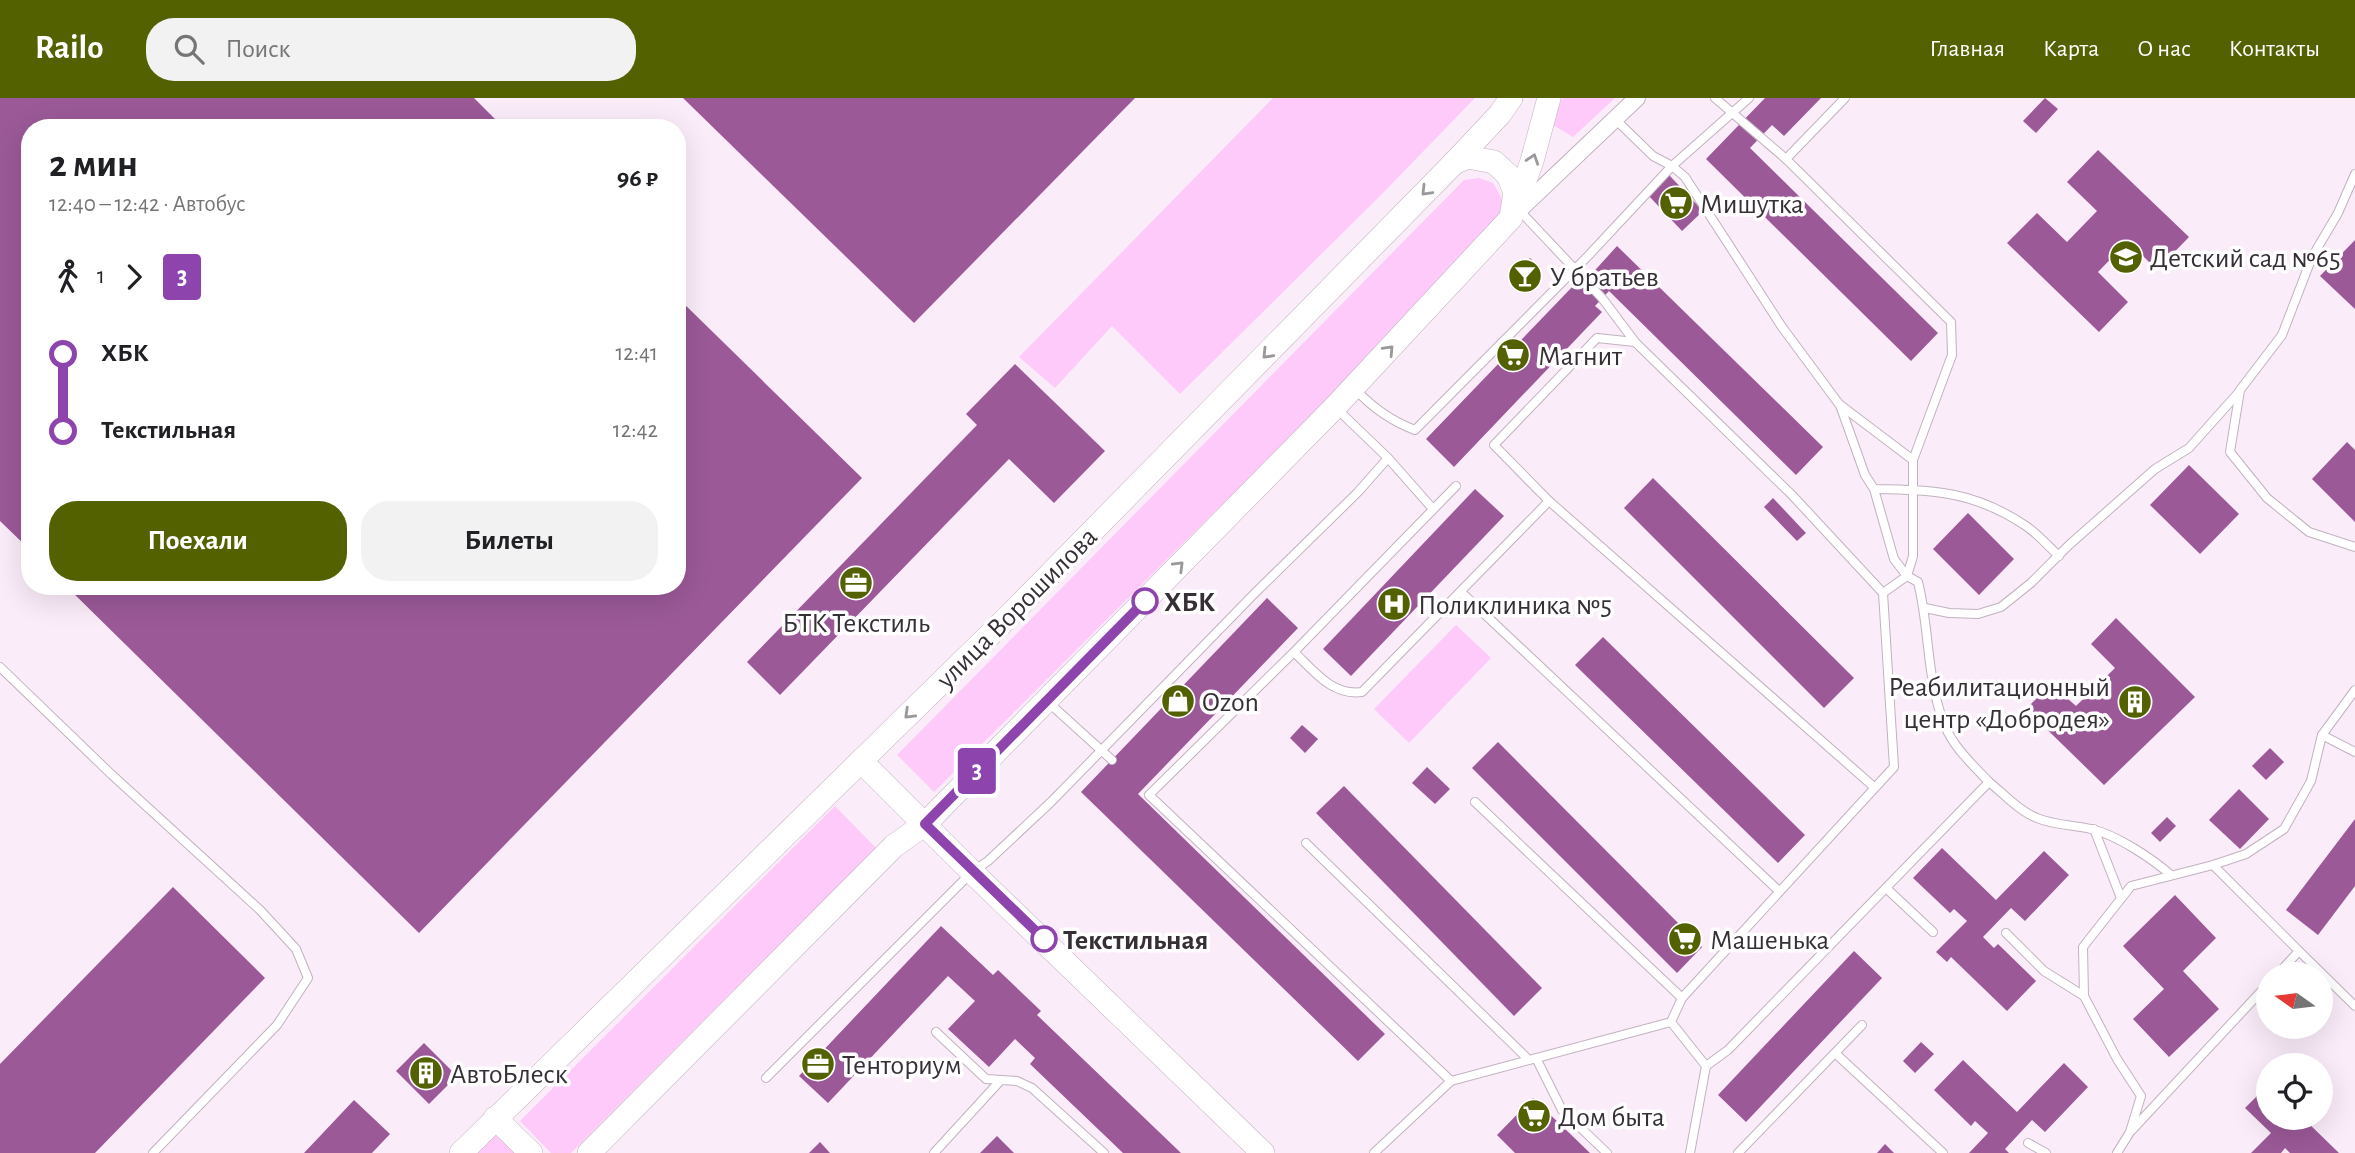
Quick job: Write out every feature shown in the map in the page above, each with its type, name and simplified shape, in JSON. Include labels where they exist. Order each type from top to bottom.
[{"type":"main road","points":[[589,1153],[894,846],[925,824],[1047,701],[1335,407],[1515,214],[1549,98]]},
{"type":"main road","name":"улица Ворошилова","points":[[461,1153],[1010,615],[1454,163],[1509,103]]},
{"type":"main road","points":[[1454,163],[1468,157],[1494,162],[1508,175],[1515,192],[1515,214]]},
{"type":"main road","points":[[861,761],[1256,1151]]},
{"type":"main road","points":[[495,1118],[531,1153]]},
{"type":"street","points":[[1515,214],[1637,98]]},
{"type":"lane","points":[[1715,98],[1786,159],[1951,321],[1952,355],[1913,460],[1913,555],[1907,576],[1883,593]]},
{"type":"lane","points":[[1353,388],[1395,422],[1415,430],[1574,270],[1672,166],[1749,98]]},
{"type":"lane","points":[[1786,159],[1845,98]]},
{"type":"lane","points":[[1616,120],[1653,156],[1685,177],[1782,327],[1839,404],[1913,460]]},
{"type":"lane","points":[[1925,608],[1949,613],[1978,614],[2001,607],[2031,583],[2155,469],[2189,448],[2241,390],[2282,335],[2312,257],[2338,213],[2355,174]]},
{"type":"lane","points":[[1515,214],[1602,298],[1635,342],[1792,495],[1883,593],[1894,767],[1682,998],[1671,1022]]},
{"type":"lane","points":[[1635,342],[1597,338],[1494,445],[1549,501],[1874,787]]},
{"type":"lane","points":[[2241,390],[2230,452],[2267,498],[2309,533],[2355,547]]},
{"type":"lane","points":[[1839,404],[1865,475],[1874,489],[1894,559],[1907,576],[1918,582],[1925,608],[1932,682],[1945,728],[1962,753],[1989,782],[2023,810],[2038,818],[2094,829],[2113,836],[2154,860],[2171,875]]},
{"type":"lane","points":[[1335,407],[1388,458],[1433,509]]},
{"type":"lane","points":[[766,1078],[972,872],[988,861],[1102,751],[1255,593],[1358,492],[1388,458]]},
{"type":"lane","points":[[1451,1081],[1146,792],[1294,652],[1456,486]]},
{"type":"lane","points":[[1874,489],[1946,492],[1989,504],[2028,527],[2059,556]]},
{"type":"lane","points":[[1294,652],[1332,687],[1349,694],[1362,692],[1549,501]]},
{"type":"lane","points":[[1461,592],[1779,891]]},
{"type":"lane","points":[[0,667],[111,774],[260,910],[296,949],[309,978],[277,1025],[153,1153]]},
{"type":"lane","points":[[2130,1132],[2141,1097],[2117,1059],[2084,996],[2083,947],[2131,886],[2246,854],[2284,829],[2311,781],[2322,736],[2355,690]]},
{"type":"lane","points":[[1047,701],[1112,760]]},
{"type":"lane","points":[[2322,736],[2355,751]]},
{"type":"lane","points":[[1690,1153],[1706,1066],[1728,1050],[1989,782]]},
{"type":"lane","points":[[1475,802],[1682,998]]},
{"type":"lane","points":[[2094,829],[2120,898]]},
{"type":"lane","points":[[1306,843],[1533,1059],[1562,1110],[1607,1153]]},
{"type":"lane","points":[[2213,865],[2355,1006]]},
{"type":"lane","points":[[1886,888],[1933,932]]},
{"type":"lane","points":[[2006,933],[2044,971],[2084,996]]},
{"type":"lane","points":[[2289,962],[2299,951]]},
{"type":"lane","points":[[2117,1153],[2130,1132],[2256,998]]},
{"type":"lane","points":[[1671,1022],[1706,1066]]},
{"type":"lane","points":[[1374,1153],[1451,1081],[1671,1022]]},
{"type":"lane","points":[[1738,1153],[1862,1025]]},
{"type":"lane","points":[[936,1032],[986,1079],[1017,1081],[1032,1088],[1104,1153]]},
{"type":"lane","points":[[1835,1053],[1943,1153]]},
{"type":"lane","points":[[934,1153],[1000,1081]]},
{"type":"lane","points":[[2028,1143],[2046,1153]]},
{"type":"shaded area","points":[[1273,98],[1475,98],[1180,394],[1112,326],[1055,388],[1019,357]]},
{"type":"shaded area","points":[[1562,98],[1615,98],[1573,137],[1553,125]]},
{"type":"shaded area","points":[[1479,178],[1493,183],[1505,204],[1491,236],[934,792],[897,755],[1464,180]]},
{"type":"shaded area","points":[[1456,625],[1491,658],[1409,743],[1374,709]]},
{"type":"shaded area","points":[[835,806],[876,848],[571,1153],[551,1153],[520,1121]]},
{"type":"shaded area","points":[[495,1118],[531,1153],[461,1153]]},
{"type":"building","points":[[0,98],[474,98],[495,119],[21,119],[21,541],[0,521]]},
{"type":"building","points":[[683,98],[1135,98],[914,323]]},
{"type":"building","points":[[1765,98],[1821,98],[1784,136],[1772,125],[1750,148],[1938,333],[1911,361],[1706,159]]},
{"type":"building","points":[[2045,98],[2058,109],[2036,133],[2023,121]]},
{"type":"building","points":[[2098,150],[2189,237],[2157,270],[2128,241],[2098,272],[2128,302],[2099,332],[2007,243],[2037,213],[2067,242],[2097,211],[2067,182]]},
{"type":"building","name":"Мишутка","points":[[1669,175],[1703,211],[1682,231],[1648,195]]},
{"type":"building","points":[[2355,240],[2355,309],[2320,276]]},
{"type":"building","points":[[1617,246],[1823,447],[1796,475],[1609,291],[1595,306],[1602,312],[1454,467],[1426,439],[1574,285],[1578,289]]},
{"type":"building","points":[[1530,258],[1540,267],[1518,289],[1509,280]]},
{"type":"building","points":[[686,306],[862,478],[419,933],[75,595],[686,595]]},
{"type":"building","name":"БТК Текстиль","points":[[1015,364],[1105,451],[1054,503],[1009,459],[780,695],[747,662],[977,425],[966,414]]},
{"type":"building","points":[[2347,442],[2355,450],[2355,522],[2312,479]]},
{"type":"building","points":[[2189,465],[2239,514],[2200,554],[2150,505]]},
{"type":"building","points":[[1653,478],[1854,678],[1824,708],[1624,508]]},
{"type":"building","points":[[1475,489],[1504,516],[1351,676],[1323,649]]},
{"type":"building","points":[[1773,498],[1806,533],[1797,541],[1764,507]]},
{"type":"building","points":[[1968,513],[2014,559],[1979,595],[1933,549]]},
{"type":"building","points":[[1267,598],[1298,628],[1138,794],[1385,1034],[1358,1061],[1081,792]]},
{"type":"building","name":"Реабилитационный центр «Добродея»","points":[[2116,618],[2195,697],[2104,785],[2026,709],[2051,684],[2076,706],[2115,668],[2091,644]]},
{"type":"building","points":[[1603,637],[1805,835],[1778,863],[1575,665]]},
{"type":"building","points":[[1302,725],[1318,739],[1305,753],[1290,738]]},
{"type":"building","points":[[1498,742],[1702,947],[1677,973],[1472,768]]},
{"type":"building","points":[[2270,748],[2284,762],[2266,780],[2252,766]]},
{"type":"building","points":[[1427,767],[1450,789],[1435,804],[1412,783]]},
{"type":"building","points":[[1344,786],[1542,988],[1514,1016],[1316,813]]},
{"type":"building","points":[[2239,789],[2269,819],[2240,849],[2209,820]]},
{"type":"building","points":[[2167,817],[2176,826],[2160,842],[2151,833]]},
{"type":"building","points":[[2355,819],[2355,886],[2318,935],[2286,910]]},
{"type":"building","points":[[1942,848],[1996,900],[2044,851],[2069,875],[2025,921],[2011,908],[1983,937],[1994,948],[1998,944],[2036,981],[2007,1011],[1951,957],[1947,962],[1936,952],[1967,921],[1954,909],[1950,913],[1913,878]]},
{"type":"building","points":[[173,887],[265,978],[95,1153],[0,1153],[0,1064]]},
{"type":"building","points":[[2175,895],[2216,938],[2183,971],[2219,1009],[2169,1057],[2133,1019],[2164,989],[2123,946]]},
{"type":"building","points":[[941,926],[993,975],[998,970],[1041,1011],[1037,1015],[1181,1153],[1123,1153],[1030,1064],[1035,1058],[1015,1039],[989,1067],[948,1029],[975,1001],[948,976],[828,1103],[799,1076]]},
{"type":"building","points":[[1854,951],[1882,978],[1746,1122],[1718,1095]]},
{"type":"building","points":[[1921,1042],[1934,1054],[1915,1073],[1903,1061]]},
{"type":"building","name":"АвтоБлеск","points":[[424,1043],[457,1076],[429,1104],[396,1071]]},
{"type":"building","points":[[1963,1060],[2017,1112],[2064,1063],[2088,1087],[2045,1132],[2032,1120],[2005,1149],[2009,1153],[1969,1153],[1988,1133],[1975,1121],[1971,1126],[1934,1090]]},
{"type":"building","points":[[2256,1097],[2256,1119],[2245,1108]]},
{"type":"building","name":"Дом быта","points":[[1533,1098],[1590,1153],[1515,1153],[1497,1135]]},
{"type":"building","points":[[354,1100],[390,1134],[372,1153],[304,1153]]},
{"type":"building","points":[[2268,1130],[2315,1130],[2339,1153],[2290,1153],[2285,1148],[2281,1153],[2251,1153],[2271,1133]]},
{"type":"building","points":[[997,1136],[1014,1153],[980,1153]]},
{"type":"building","points":[[820,1142],[830,1153],[809,1153]]},
{"type":"building","points":[[1885,1144],[1894,1153],[1877,1153]]},
{"type":"bus line","name":"3","points":[[1044,939],[925,824],[1145,601]]},
{"type":"place","name":"Мишутка","points":[[1676,203]]},
{"type":"place","name":"Детский сад №65","points":[[2126,257]]},
{"type":"place","name":"У братьев","points":[[1525,276]]},
{"type":"place","name":"Магнит","points":[[1513,355]]},
{"type":"place","name":"БТК Текстиль","points":[[856,583]]},
{"type":"place","name":"ХБК","points":[[1145,601]]},
{"type":"place","name":"Поликлиника №5","points":[[1394,604]]},
{"type":"place","name":"Ozon","points":[[1178,701]]},
{"type":"place","name":"Реабилитационный центр «Добродея»","points":[[2135,702]]},
{"type":"place","name":"Текстильная","points":[[1044,939]]},
{"type":"place","name":"Машенька","points":[[1685,939]]},
{"type":"place","name":"Тенториум","points":[[818,1064]]},
{"type":"place","name":"АвтоБлеск","points":[[426,1073]]},
{"type":"place","name":"Дом быта","points":[[1534,1116]]}]
